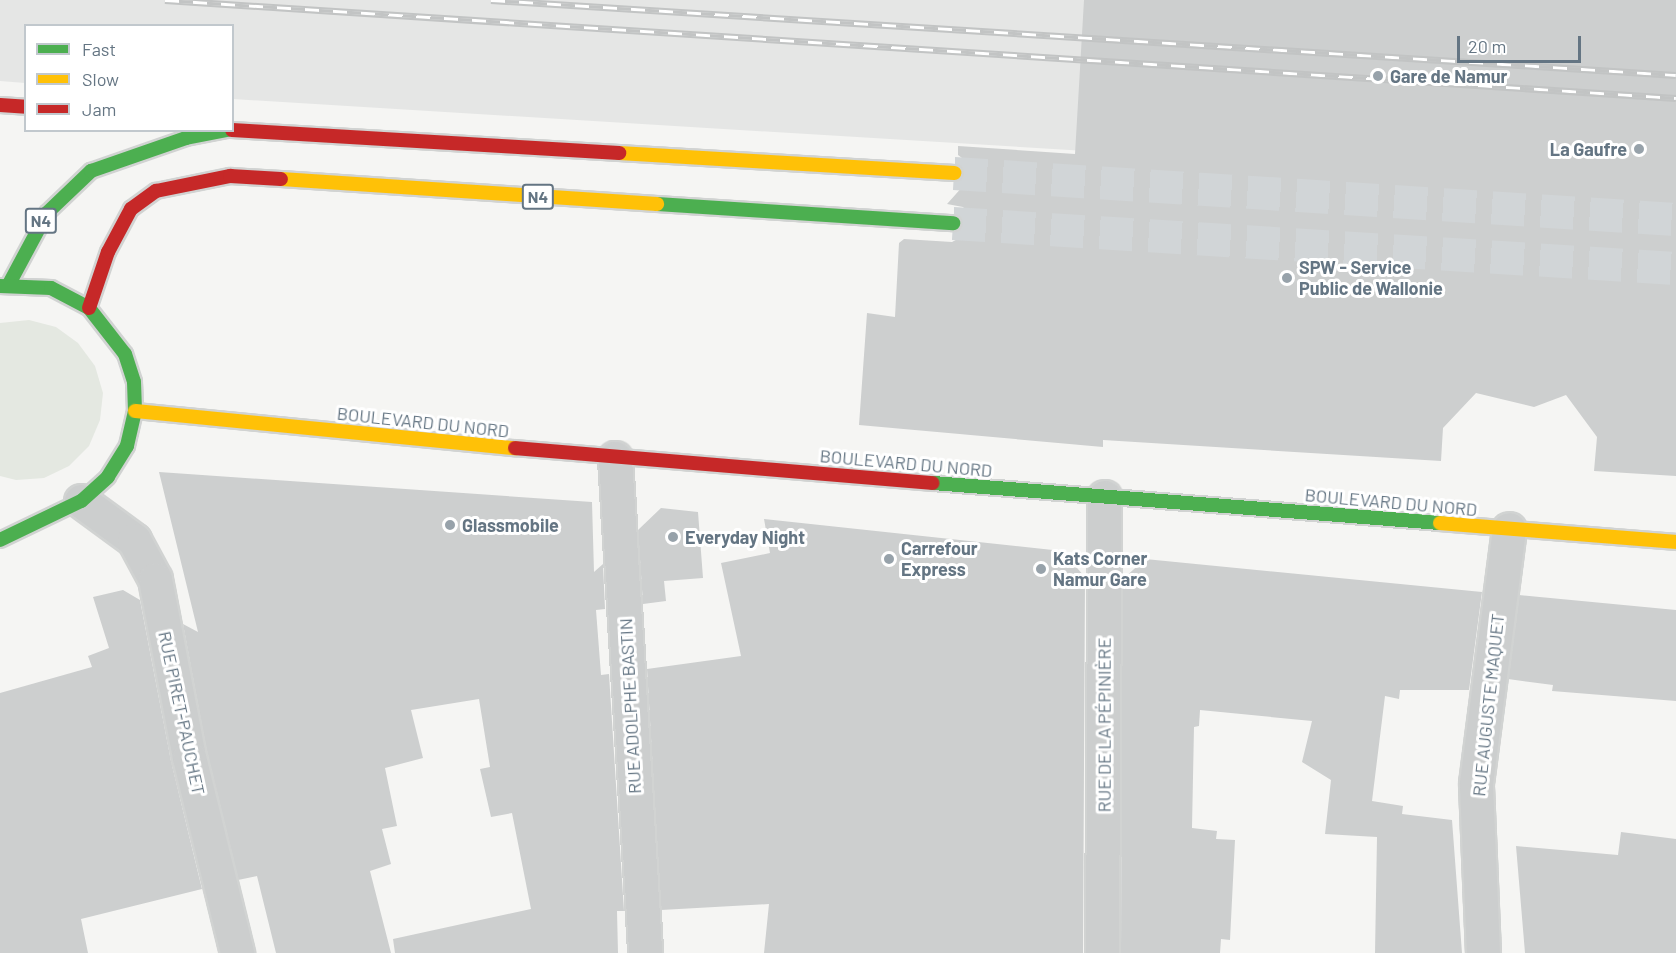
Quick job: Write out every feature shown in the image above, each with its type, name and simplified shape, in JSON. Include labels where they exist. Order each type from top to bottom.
[{"type":"main road","points":[[0,105],[24,107]]},
{"type":"main road","points":[[234,130],[954,173]]},
{"type":"main road","name":"N4","points":[[5,285],[46,213],[91,171],[164,144],[218,132]]},
{"type":"main road","name":"N4","points":[[89,308],[108,252],[131,210],[156,191],[230,176],[953,223]]},
{"type":"main road","points":[[0,540],[81,501],[108,477],[127,446],[135,411],[134,382],[125,354],[89,308],[51,288],[5,285]]},
{"type":"main road","name":"BOULEVARD DU NORD","points":[[135,411],[615,458],[1676,542]]},
{"type":"main road","points":[[2,519],[41,522]]},
{"type":"street","name":"RUE ADOLPHE BASTIN","points":[[615,458],[645,953]]},
{"type":"street","name":"RUE DE LA PÉPINIÈRE","points":[[1102,953],[1104,497]]},
{"type":"street","name":"RUE PIRET-PAUCHET","points":[[81,501],[105,514],[134,540],[155,579],[189,757],[237,953]]},
{"type":"street","name":"RUE AUGUSTE MAQUET","points":[[1483,953],[1476,783],[1509,529]]},
{"type":"shaded area","points":[[0,0],[1676,0],[1676,187],[234,99],[234,24],[24,24],[24,83],[0,81]]},
{"type":"shaded area","points":[[29,320],[56,327],[78,343],[95,366],[103,393],[100,420],[89,446],[69,466],[44,478],[16,480],[0,476],[0,323]]},
{"type":"building","name":"SPW - Service Public de Wallonie","points":[[1084,0],[1676,0],[1676,476],[1594,471],[1597,437],[1566,395],[1534,407],[1476,393],[1443,428],[1441,461],[1103,440],[1103,447],[859,425],[867,313],[895,317],[899,243],[904,239],[952,242],[969,233],[969,214],[963,207],[947,204],[973,175],[970,164],[958,155],[958,146],[1075,154]]},
{"type":"building","points":[[159,472],[592,502],[594,572],[603,564],[605,609],[596,610],[601,675],[609,674],[624,911],[617,911],[618,953],[395,953],[393,939],[531,909],[512,813],[491,817],[480,769],[490,767],[479,699],[411,710],[423,758],[385,768],[397,826],[382,829],[391,864],[370,871],[391,953],[276,953],[257,876],[238,880],[207,753],[183,624],[198,632]]},
{"type":"building","points":[[661,508],[698,512],[703,578],[664,581],[666,601],[643,604],[638,530]]},
{"type":"building","points":[[764,519],[1062,551],[1085,577],[1083,953],[764,953],[769,904],[661,910],[647,669],[741,656],[721,563],[770,553]]},
{"type":"building","points":[[1145,559],[1482,592],[1469,690],[1400,690],[1399,699],[1385,696],[1372,801],[1403,806],[1402,814],[1452,820],[1462,953],[1375,953],[1377,837],[1325,834],[1331,780],[1302,762],[1312,721],[1200,710],[1199,726],[1194,727],[1192,828],[1217,831],[1216,839],[1235,840],[1230,940],[1221,939],[1220,953],[1121,953],[1122,580]]},
{"type":"building","points":[[123,590],[140,600],[171,761],[202,889],[81,919],[88,953],[0,953],[0,693],[92,667],[88,656],[109,648],[93,597]]},
{"type":"building","points":[[1519,595],[1676,610],[1676,701],[1552,691],[1553,685],[1508,679]]},
{"type":"building","points":[[1621,832],[1676,839],[1676,953],[1525,953],[1516,846],[1618,855]]},
{"type":"tunnel","points":[[954,173],[1676,219]]},
{"type":"tunnel","points":[[953,223],[1676,268]]},
{"type":"railway","points":[[165,0],[1676,98]]},
{"type":"railway","points":[[491,0],[1676,75]]},
{"type":"traffic: fast","points":[[9,284],[47,213],[91,171],[186,138],[217,132]]},
{"type":"traffic: fast","points":[[657,204],[953,223]]},
{"type":"traffic: fast","points":[[0,286],[51,288],[89,308],[125,354],[134,382],[135,411],[127,446],[108,477],[81,501],[0,540]]},
{"type":"traffic: fast","points":[[933,483],[1440,523]]},
{"type":"traffic: slow","points":[[619,153],[954,173]]},
{"type":"traffic: slow","points":[[281,179],[657,204]]},
{"type":"traffic: slow","points":[[135,411],[515,448]]},
{"type":"traffic: slow","points":[[1440,523],[1676,542]]},
{"type":"traffic: jam","points":[[0,105],[24,107]]},
{"type":"traffic: jam","points":[[234,130],[619,153]]},
{"type":"traffic: jam","points":[[89,308],[108,252],[131,209],[156,191],[230,176],[281,179]]},
{"type":"traffic: jam","points":[[515,448],[933,483]]},
{"type":"place","name":"Gare de Namur","points":[[1378,76]]},
{"type":"place","name":"La Gaufre","points":[[1639,149]]},
{"type":"place","name":"SPW - Service Public de Wallonie","points":[[1287,278]]},
{"type":"place","name":"Glassmobile","points":[[450,525]]},
{"type":"place","name":"Everyday Night","points":[[673,537]]},
{"type":"place","name":"Carrefour Express","points":[[889,559]]},
{"type":"place","name":"Kats Corner Namur Gare","points":[[1041,569]]}]
